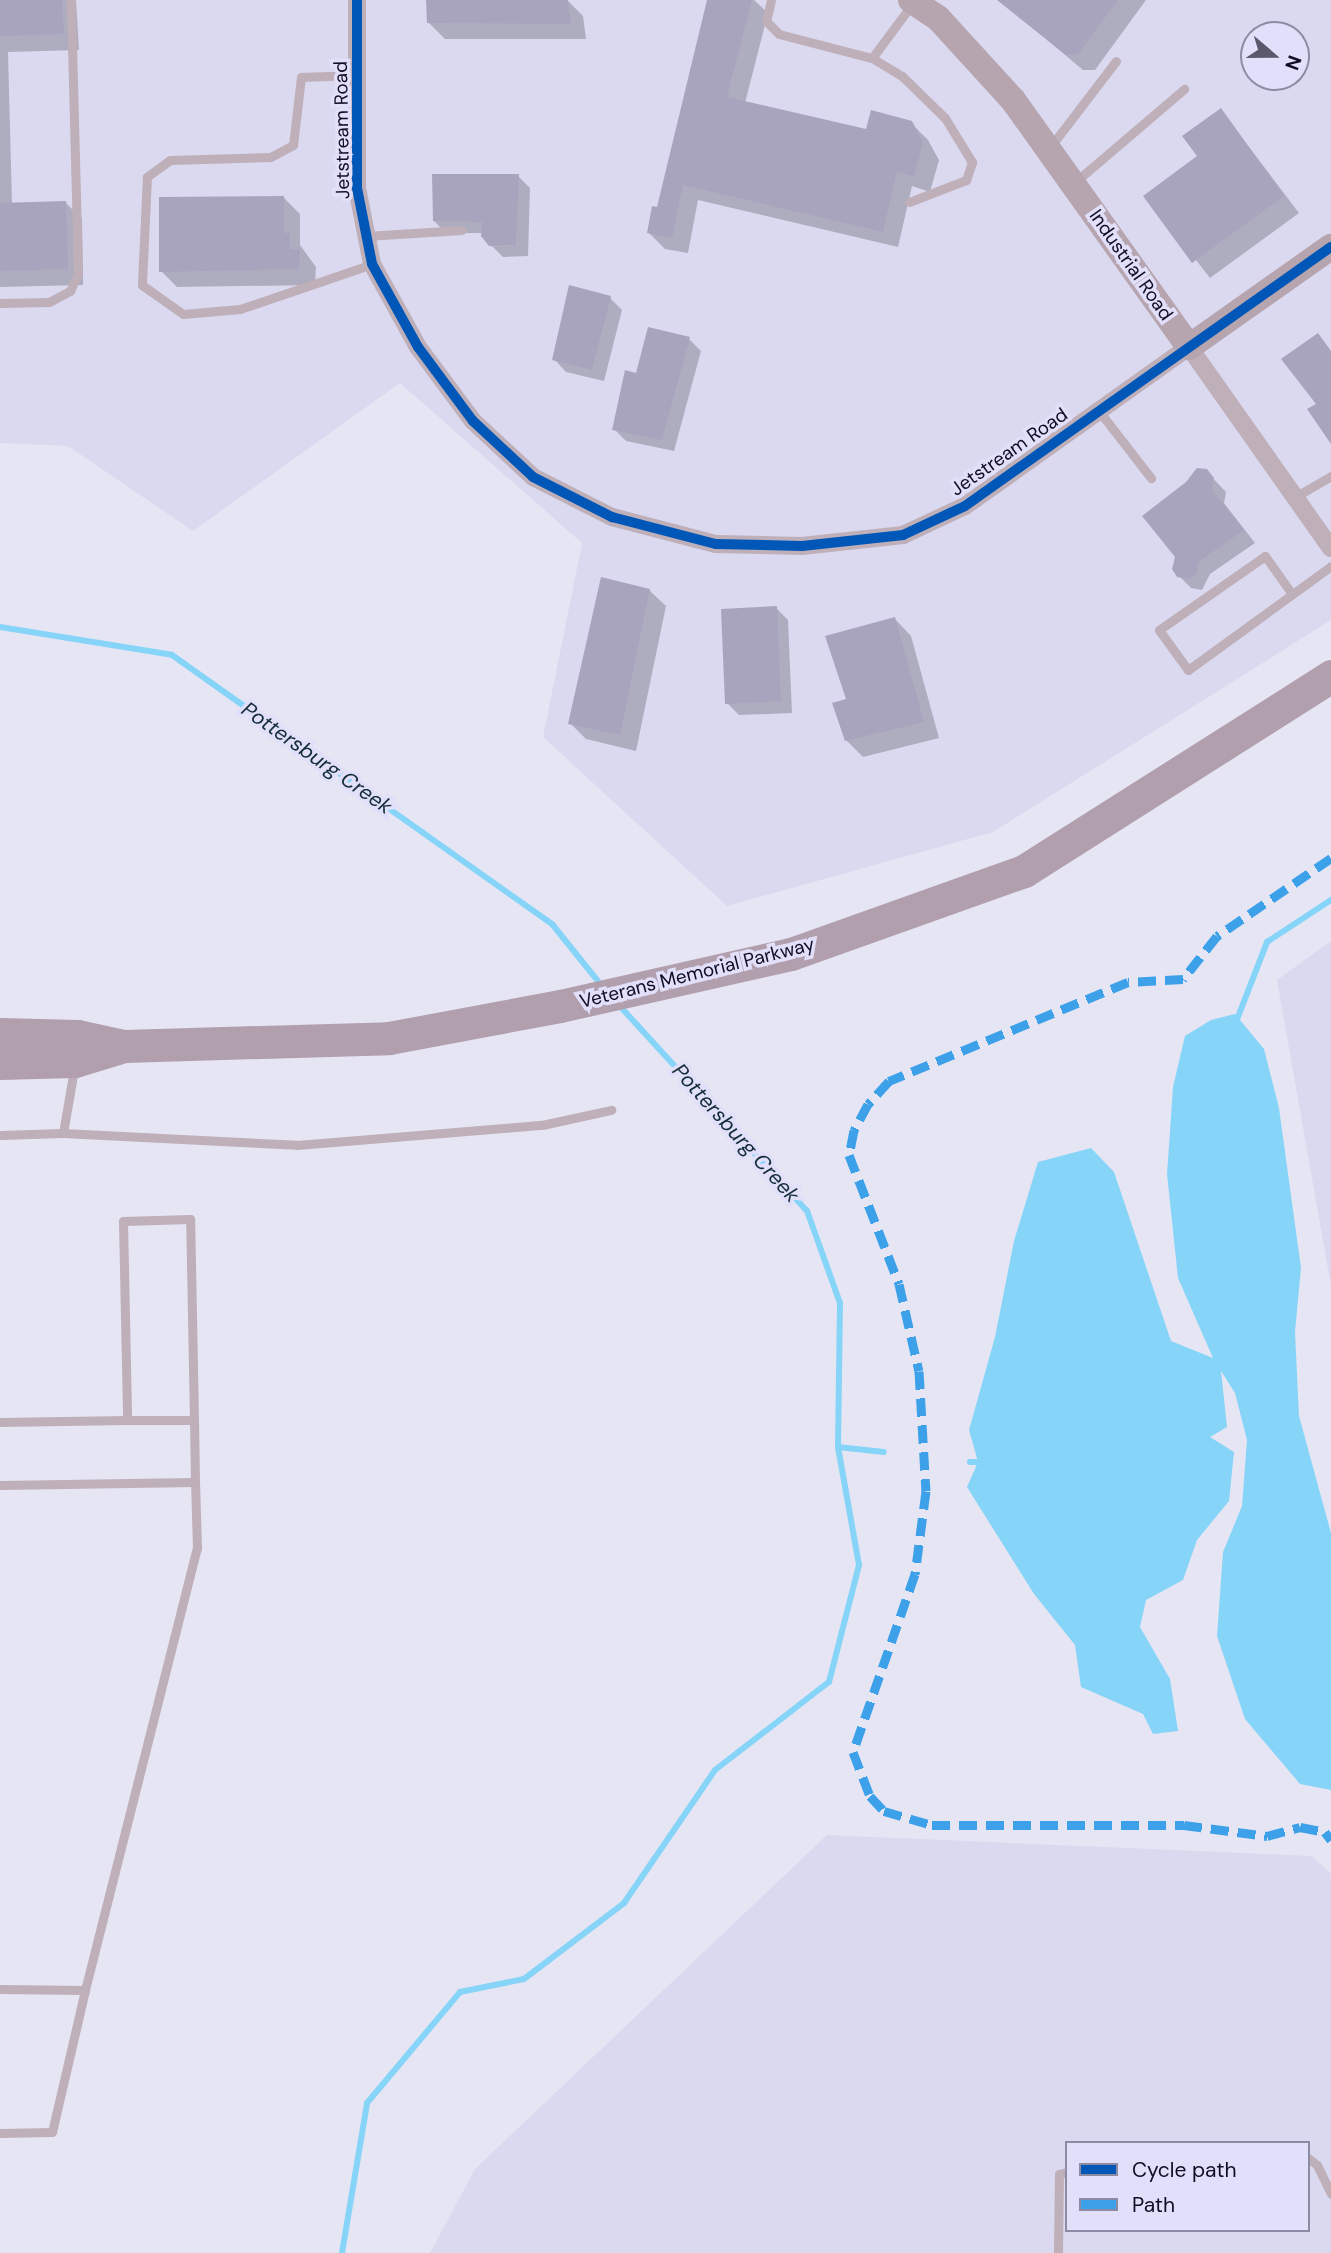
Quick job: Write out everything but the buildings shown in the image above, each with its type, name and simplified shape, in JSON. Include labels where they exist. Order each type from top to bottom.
[{"type":"highway","name":"Veterans Memorial Parkway","points":[[0,1034],[78,1036],[124,1046],[389,1038],[648,988],[791,954],[1024,871],[1331,676]]},
{"type":"highway","name":"Veterans Memorial Parkway","points":[[0,1062],[75,1061],[124,1046]]},
{"type":"street","name":"Jetstream Road","points":[[358,0],[357,188],[372,264],[418,347],[473,421],[533,477],[612,517],[716,544],[802,547],[903,535],[965,506],[1331,247]]},
{"type":"street","name":"Industrial Road","points":[[912,1],[938,18],[1004,89],[1331,548]]},
{"type":"lane","points":[[0,303],[50,302],[70,291],[78,273],[71,0]]},
{"type":"lane","points":[[771,0],[766,21],[779,34],[872,58],[902,76],[945,118],[972,162],[966,180],[909,202]]},
{"type":"lane","points":[[872,58],[912,1]]},
{"type":"lane","points":[[1049,149],[1116,61]]},
{"type":"lane","points":[[357,75],[301,77],[293,145],[270,157],[170,160],[147,177],[142,285],[183,314],[229,310],[372,264]]},
{"type":"lane","points":[[1073,184],[1184,89]]},
{"type":"lane","points":[[366,236],[397,230],[462,230]]},
{"type":"lane","points":[[1099,411],[1151,478]]},
{"type":"lane","points":[[1295,497],[1331,476]]},
{"type":"lane","points":[[1292,594],[1265,556],[1159,630],[1188,670],[1331,566]]},
{"type":"lane","points":[[63,1133],[75,1061]]},
{"type":"lane","points":[[1,1135],[63,1133],[297,1145],[542,1125],[611,1110]]},
{"type":"lane","points":[[0,2133],[52,2132],[85,1990],[197,1548],[190,1219],[123,1221],[127,1420]]},
{"type":"lane","points":[[0,1422],[194,1420]]},
{"type":"lane","points":[[0,1485],[195,1482]]},
{"type":"lane","points":[[0,1989],[85,1990]]},
{"type":"lane","points":[[1310,2160],[1317,2165],[1331,2194]]},
{"type":"lane","points":[[1058,2253],[1059,2174],[1065,2172]]},
{"type":"shaded area","points":[[0,0],[1331,0],[1331,620],[993,832],[727,906],[543,737],[582,543],[400,383],[193,531],[68,446],[0,443]]},
{"type":"shaded area","points":[[1331,941],[1331,1286],[1277,980]]},
{"type":"shaded area","points":[[827,1835],[1312,1856],[1331,1874],[1331,2253],[430,2253],[475,2169]]},
{"type":"water","points":[[1235,1014],[1264,1049],[1279,1108],[1301,1268],[1295,1332],[1299,1416],[1331,1533],[1331,1790],[1300,1784],[1245,1719],[1217,1636],[1223,1552],[1242,1506],[1247,1440],[1235,1393],[1221,1371],[1227,1427],[1210,1437],[1234,1452],[1229,1501],[1197,1540],[1183,1580],[1146,1600],[1140,1627],[1170,1679],[1178,1731],[1153,1734],[1143,1714],[1081,1687],[1075,1645],[1034,1594],[967,1487],[978,1462],[969,1430],[995,1337],[1014,1241],[1038,1162],[1091,1148],[1114,1172],[1171,1341],[1213,1358],[1178,1278],[1167,1174],[1173,1087],[1185,1036],[1211,1020]]},
{"type":"waterway","name":"Pottersburg Creek","points":[[0,627],[172,655],[552,924],[602,986]]},
{"type":"waterway","points":[[1236,1022],[1267,942],[1331,900]]},
{"type":"waterway","name":"Pottersburg Creek","points":[[342,2253],[367,2103],[460,1992],[524,1979],[624,1903],[715,1770],[829,1682],[859,1565],[838,1447],[840,1303],[807,1211],[618,1004]]},
{"type":"waterway","points":[[838,1447],[884,1452]]},
{"type":"waterway","points":[[970,1462],[985,1462]]},
{"type":"marked path","points":[[1331,858],[1217,936],[1183,979],[1128,982],[889,1081],[868,1104],[854,1130],[849,1155],[899,1284],[919,1371],[926,1491],[915,1574],[853,1752],[870,1796],[884,1811],[932,1825],[1184,1825],[1267,1836],[1300,1827],[1325,1832],[1331,1840]]},
{"type":"cycle path","points":[[357,0],[357,188],[372,264],[418,347],[473,421],[533,477],[612,517],[716,544],[802,546],[903,535],[965,506],[1331,247]]}]
